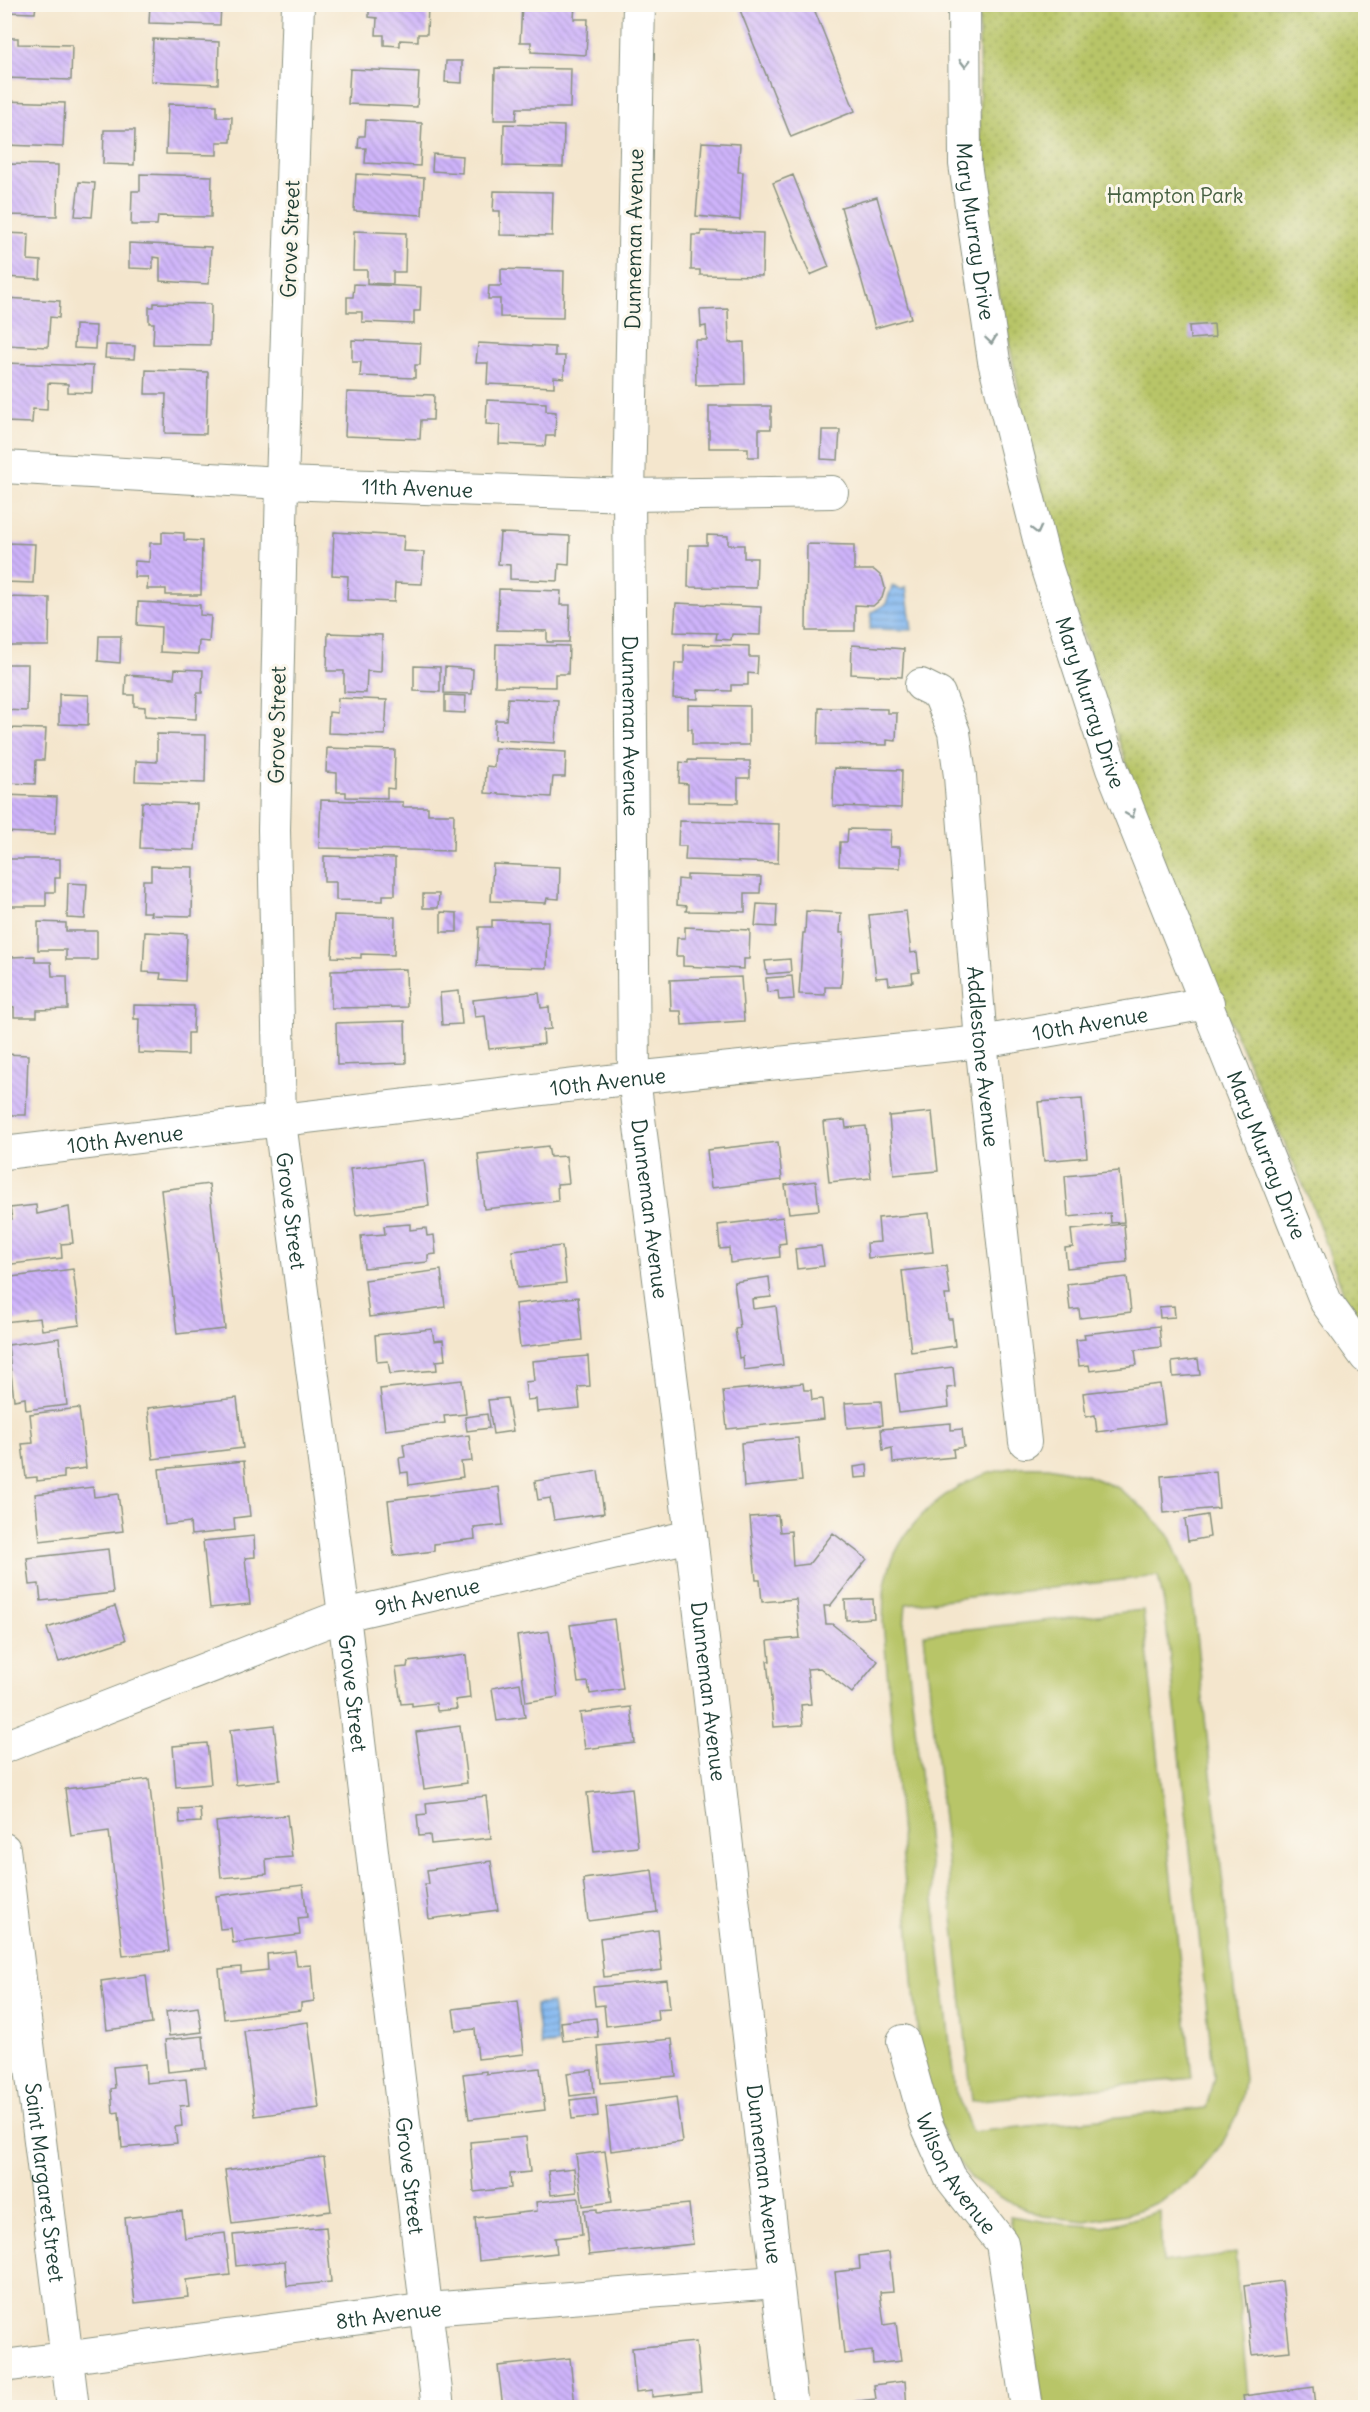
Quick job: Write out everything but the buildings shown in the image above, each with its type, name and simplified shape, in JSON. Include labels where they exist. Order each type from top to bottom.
[{"type":"street","name":"Grove Street","points":[[298,4],[282,483],[274,830],[280,1122],[344,1615],[438,2408]]},
{"type":"street","name":"Dunneman Avenue","points":[[639,4],[629,495],[634,1078],[691,1536],[792,2408]]},
{"type":"street","name":"Mary Murray Drive","points":[[964,4],[965,164],[994,361],[1045,563],[1108,758],[1326,1302],[1365,1357]]},
{"type":"street","name":"11th Avenue","points":[[4,467],[282,483],[629,495],[831,492]]},
{"type":"street","name":"Addlestone Avenue","points":[[921,685],[939,694],[954,732],[960,776],[981,1042],[1025,1442]]},
{"type":"street","name":"10th Avenue","points":[[4,1153],[280,1122],[634,1078],[981,1042],[1208,1003]]},
{"type":"street","name":"9th Avenue","points":[[4,1748],[344,1615],[691,1536]]},
{"type":"street","name":"Saint Margaret Street","points":[[4,1849],[73,2408]]},
{"type":"street","name":"Wilson Avenue","points":[[903,2042],[926,2123],[950,2177],[1002,2243],[1028,2408]]},
{"type":"street","name":"8th Avenue","points":[[4,2366],[428,2309],[776,2282]]},
{"type":"green space","name":"Hampton Park","points":[[979,5],[1365,5],[1365,1326],[1346,1300],[1312,1205],[1223,1006],[1139,800],[1061,571],[1022,406],[995,274],[980,178]]},
{"type":"green space","points":[[1017,1467],[1049,1467],[1086,1475],[1118,1488],[1147,1511],[1169,1535],[1191,1588],[1244,2080],[1239,2111],[1222,2144],[1193,2178],[1162,2201],[1127,2214],[1085,2221],[1043,2216],[1007,2201],[972,2179],[948,2149],[920,2063],[883,1622],[885,1585],[891,1563],[914,1524],[930,1507],[948,1493],[990,1473]],"holes":[[[1158,1576],[1164,1603],[1214,2077],[1206,2108],[972,2132],[955,2090],[904,1626],[906,1604]]]},
{"type":"green space","points":[[1143,1610],[1192,2078],[972,2101],[924,1634]]},
{"type":"green space","points":[[1160,2211],[1162,2263],[1235,2253],[1249,2407],[1043,2407],[1010,2216],[1061,2224],[1105,2227]]},
{"type":"water","points":[[892,586],[901,590],[906,587],[912,630],[870,629],[872,612],[886,604]]},
{"type":"water","points":[[552,2003],[557,2044],[541,2046],[535,2005]]}]
